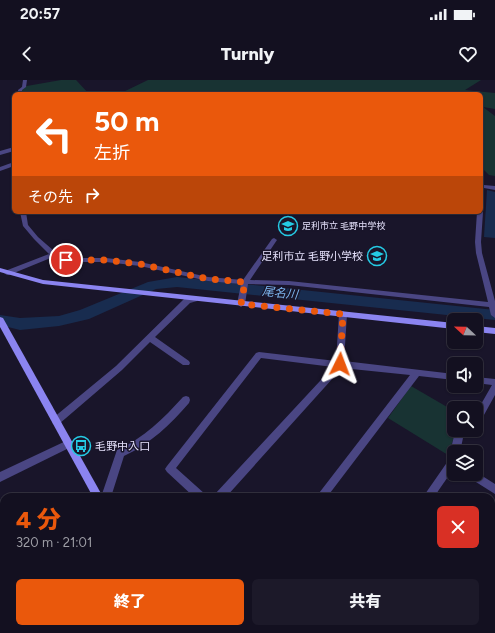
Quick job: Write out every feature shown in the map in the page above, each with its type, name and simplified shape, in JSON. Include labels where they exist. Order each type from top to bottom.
[{"type":"street","points":[[20,92],[20,90],[24,87],[25,80]]},
{"type":"street","points":[[0,153],[12,150]]},
{"type":"street","points":[[0,169],[12,165]]},
{"type":"street","points":[[483,184],[495,188]]},
{"type":"street","points":[[22,214],[25,225],[36,238],[52,252],[53,255],[66,260],[106,260],[140,264],[208,279],[245,284],[288,283],[494,309],[479,253],[478,242],[480,214]]},
{"type":"street","points":[[242,300],[245,284],[274,240]]},
{"type":"street","points":[[2,273],[53,255]]},
{"type":"street","points":[[2,273],[36,280],[108,289],[194,299],[242,300],[343,314],[447,325]]},
{"type":"street","points":[[56,421],[119,368],[186,301],[194,299]]},
{"type":"street","points":[[223,493],[340,364],[343,314]]},
{"type":"street","points":[[0,320],[96,493]]},
{"type":"street","points":[[483,330],[495,331]]},
{"type":"street","points":[[150,338],[186,363]]},
{"type":"street","points":[[197,493],[170,469],[259,354],[447,377]]},
{"type":"street","points":[[327,493],[417,373]]},
{"type":"street","points":[[483,381],[495,382]]},
{"type":"street","points":[[483,408],[495,387]]},
{"type":"street","points":[[107,493],[120,453],[137,446],[164,426],[186,400]]},
{"type":"street","points":[[0,477],[68,444]]},
{"type":"street","points":[[431,493],[447,468]]},
{"type":"street","points":[[482,481],[495,489]]},
{"type":"green space","points":[[61,80],[76,80],[87,92],[21,92],[21,87]]},
{"type":"green space","points":[[148,80],[481,80],[465,90],[495,93],[495,109],[483,107],[483,92],[123,92]]},
{"type":"green space","points":[[483,107],[495,116],[495,176],[489,175],[483,169]]},
{"type":"green space","points":[[411,386],[447,407],[447,437],[454,437],[451,445],[447,445],[447,454],[388,418]]},
{"type":"water","points":[[487,190],[495,192],[495,238],[484,237]]},
{"type":"waterway","name":"尾名川","points":[[0,320],[20,324],[59,321],[84,315],[153,285],[177,282],[495,315]]},
{"type":"place","name":"足利市立 毛野中学校","points":[[288,226]]},
{"type":"place","name":"足利市立 毛野小学校","points":[[377,256]]},
{"type":"place","name":"毛野中入口","points":[[81,446]]},
{"type":"route","points":[[66,260],[106,260],[140,264],[208,279],[245,282],[241,304],[343,314],[340,364]]}]
